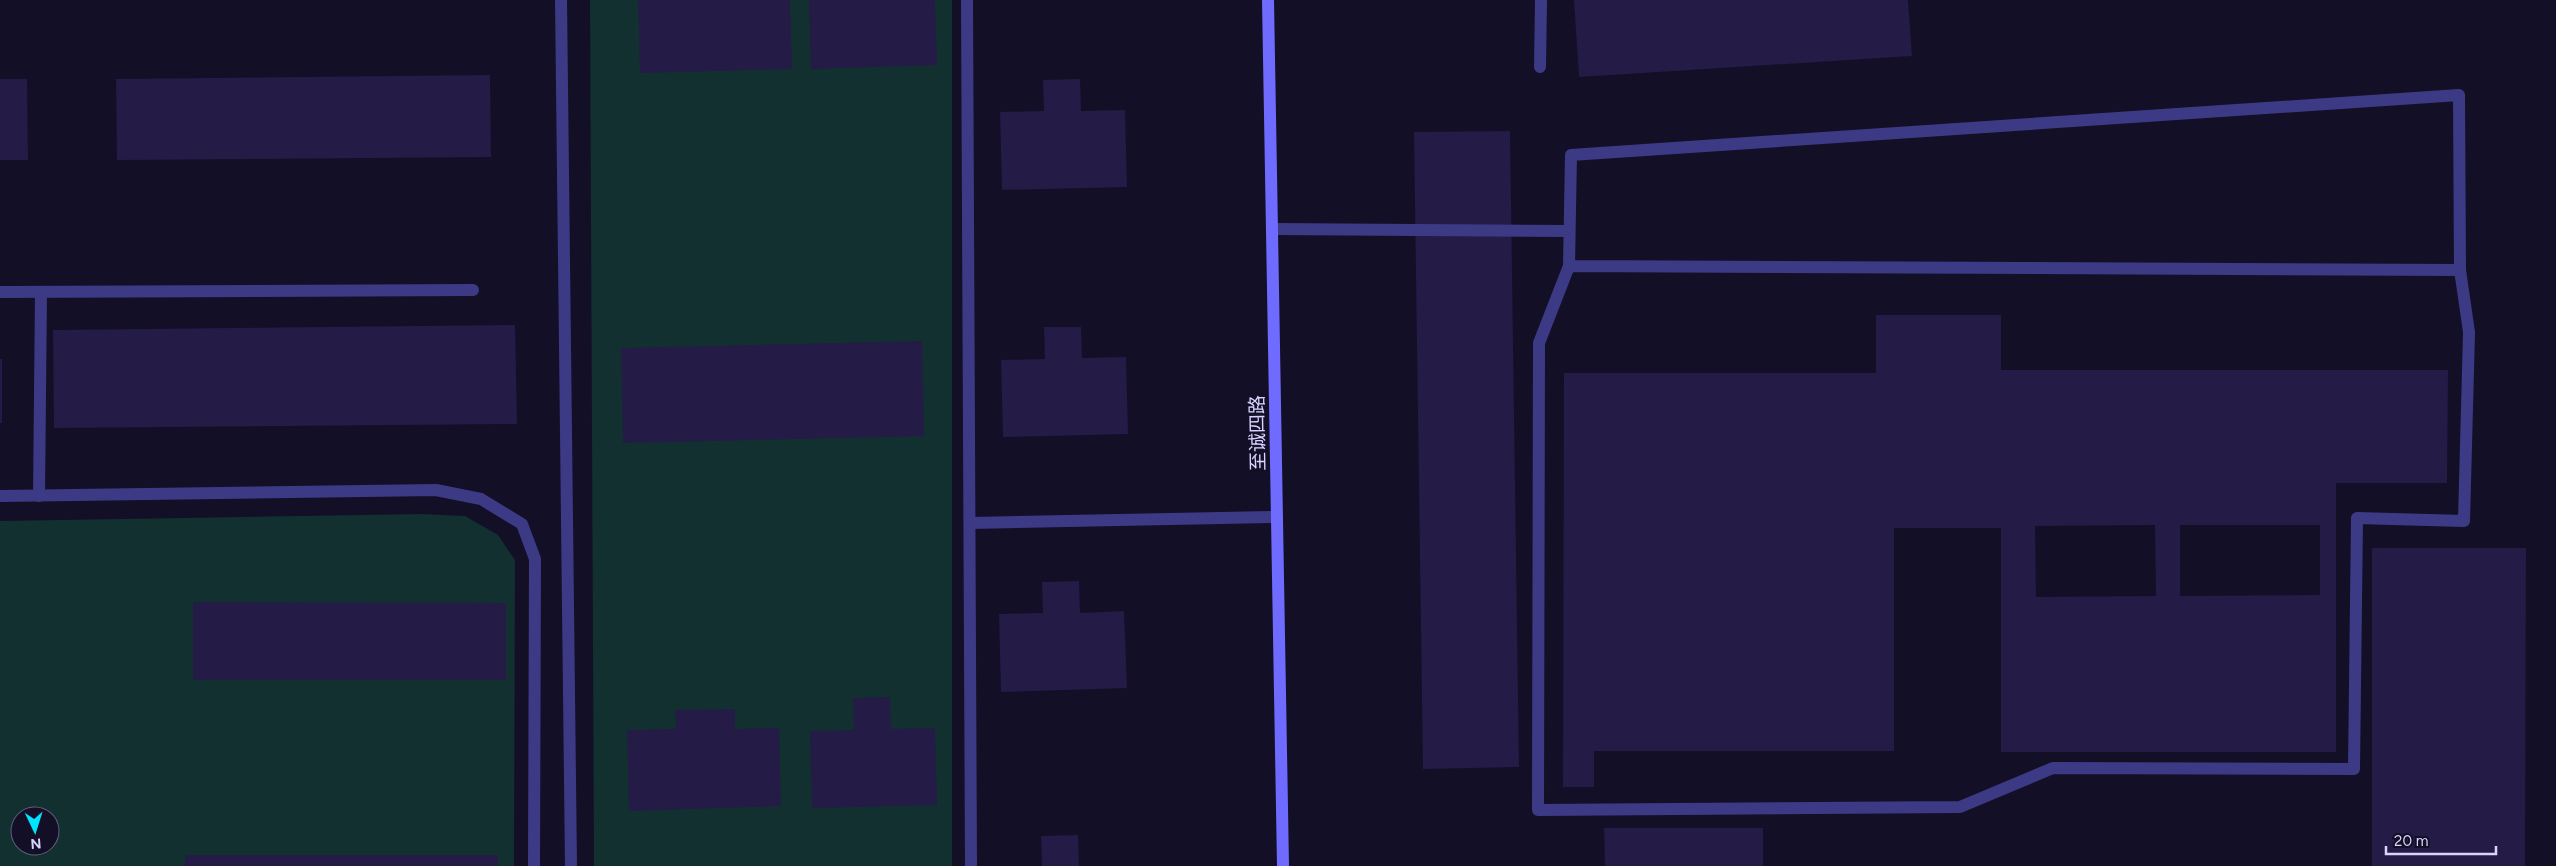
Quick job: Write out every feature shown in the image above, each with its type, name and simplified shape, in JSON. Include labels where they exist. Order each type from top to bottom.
[{"type":"main road","name":"至诚四路","points":[[1268,0],[1283,866]]},
{"type":"lane","points":[[561,0],[571,866]]},
{"type":"lane","points":[[967,0],[971,866]]},
{"type":"lane","points":[[1540,67],[1541,0]]},
{"type":"lane","points":[[2459,95],[2460,270],[2469,332],[2464,521],[2357,518],[2354,769],[2053,768],[1960,807],[1538,810],[1538,343],[1569,266],[1569,231],[1571,155],[2459,95]]},
{"type":"lane","points":[[1272,229],[1569,231]]},
{"type":"lane","points":[[1569,266],[2460,270]]},
{"type":"lane","points":[[0,292],[473,290]]},
{"type":"lane","points":[[39,496],[41,292]]},
{"type":"lane","points":[[0,496],[436,490],[481,499],[522,524],[535,559],[534,866]]},
{"type":"lane","points":[[970,523],[1277,517]]},
{"type":"green space","points":[[590,0],[952,0],[952,866],[594,866]]},
{"type":"green space","points":[[421,514],[465,516],[498,535],[515,560],[514,866],[0,866],[0,521]]},
{"type":"building","points":[[638,0],[790,0],[792,69],[640,73]]},
{"type":"building","points":[[809,0],[935,0],[937,65],[811,69]]},
{"type":"building","points":[[1574,0],[1908,0],[1912,56],[1579,77]]},
{"type":"building","points":[[490,75],[491,157],[117,160],[116,79]]},
{"type":"building","points":[[0,79],[27,79],[28,160],[0,160]]},
{"type":"building","points":[[1080,79],[1081,111],[1125,110],[1127,187],[1002,190],[1000,112],[1044,111],[1043,80]]},
{"type":"building","points":[[1510,131],[1519,767],[1423,769],[1414,132]]},
{"type":"building","points":[[1876,315],[2001,315],[2001,370],[2448,370],[2447,483],[2336,483],[2336,752],[2001,752],[2001,528],[1894,528],[1894,751],[1594,751],[1594,787],[1563,787],[1564,373],[1876,373]],"holes":[[[2155,525],[2156,596],[2036,597],[2035,526]],[[2180,525],[2320,525],[2320,595],[2180,596]]]},
{"type":"building","points":[[515,325],[517,424],[54,428],[53,330]]},
{"type":"building","points":[[1044,327],[1081,327],[1082,358],[1126,357],[1128,434],[1003,437],[1001,360],[1045,359]]},
{"type":"building","points":[[922,341],[924,436],[623,443],[621,348]]},
{"type":"building","points":[[0,359],[2,359],[2,423],[0,423]]},
{"type":"building","points":[[2372,548],[2526,548],[2525,866],[2372,866]]},
{"type":"building","points":[[1079,581],[1080,613],[1124,611],[1127,688],[1001,692],[999,614],[1043,613],[1042,582]]},
{"type":"building","points":[[193,602],[506,603],[506,680],[193,680]]},
{"type":"building","points":[[890,697],[891,729],[935,728],[937,805],[812,808],[810,731],[854,730],[853,698]]},
{"type":"building","points":[[735,709],[735,729],[779,728],[781,806],[629,811],[627,730],[676,729],[675,710]]},
{"type":"building","points":[[1604,828],[1763,828],[1763,866],[1605,866]]},
{"type":"building","points":[[1078,835],[1079,866],[1042,866],[1041,836]]},
{"type":"building","points":[[185,855],[498,855],[498,866],[185,866]]}]
